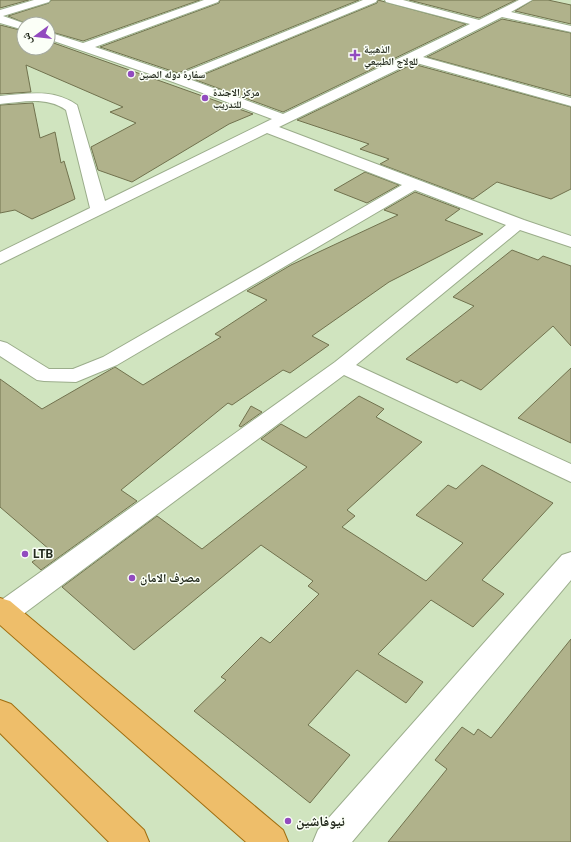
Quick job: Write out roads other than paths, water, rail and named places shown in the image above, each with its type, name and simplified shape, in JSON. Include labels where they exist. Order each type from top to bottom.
[{"type":"main road","points":[[2,611],[271,842]]},
{"type":"main road","points":[[0,713],[132,842]]},
{"type":"street","points":[[0,14],[45,0]]},
{"type":"street","points":[[83,47],[214,0]]},
{"type":"street","points":[[178,79],[372,0]]},
{"type":"street","points":[[390,0],[479,23]]},
{"type":"street","points":[[0,259],[284,119],[412,58],[527,0]]},
{"type":"street","points":[[500,13],[571,29]]},
{"type":"street","points":[[0,19],[16,24]]},
{"type":"street","points":[[56,38],[178,79],[284,119]]},
{"type":"street","points":[[412,58],[571,102]]},
{"type":"street","points":[[0,100],[43,97],[61,100],[72,108],[99,210]]},
{"type":"street","points":[[268,128],[518,224],[571,242]]},
{"type":"street","points":[[0,347],[44,375],[76,376],[110,361],[414,184]]},
{"type":"street","points":[[2,611],[342,366],[518,224]]},
{"type":"street","points":[[342,366],[571,474]]},
{"type":"street","points":[[330,842],[571,562]]},
{"type":"place","name":"الذهبية للعﻻج الطبيعي","points":[[355,55]]},
{"type":"place","name":"سفارة دوله الصين","points":[[131,74]]},
{"type":"place","name":"مركز الاجندة للتدريب","points":[[205,98]]},
{"type":"place","name":"LTB","points":[[25,554]]},
{"type":"place","name":"مصرف الامان","points":[[132,578]]},
{"type":"place","name":"نيوفاشين","points":[[288,821]]}]
